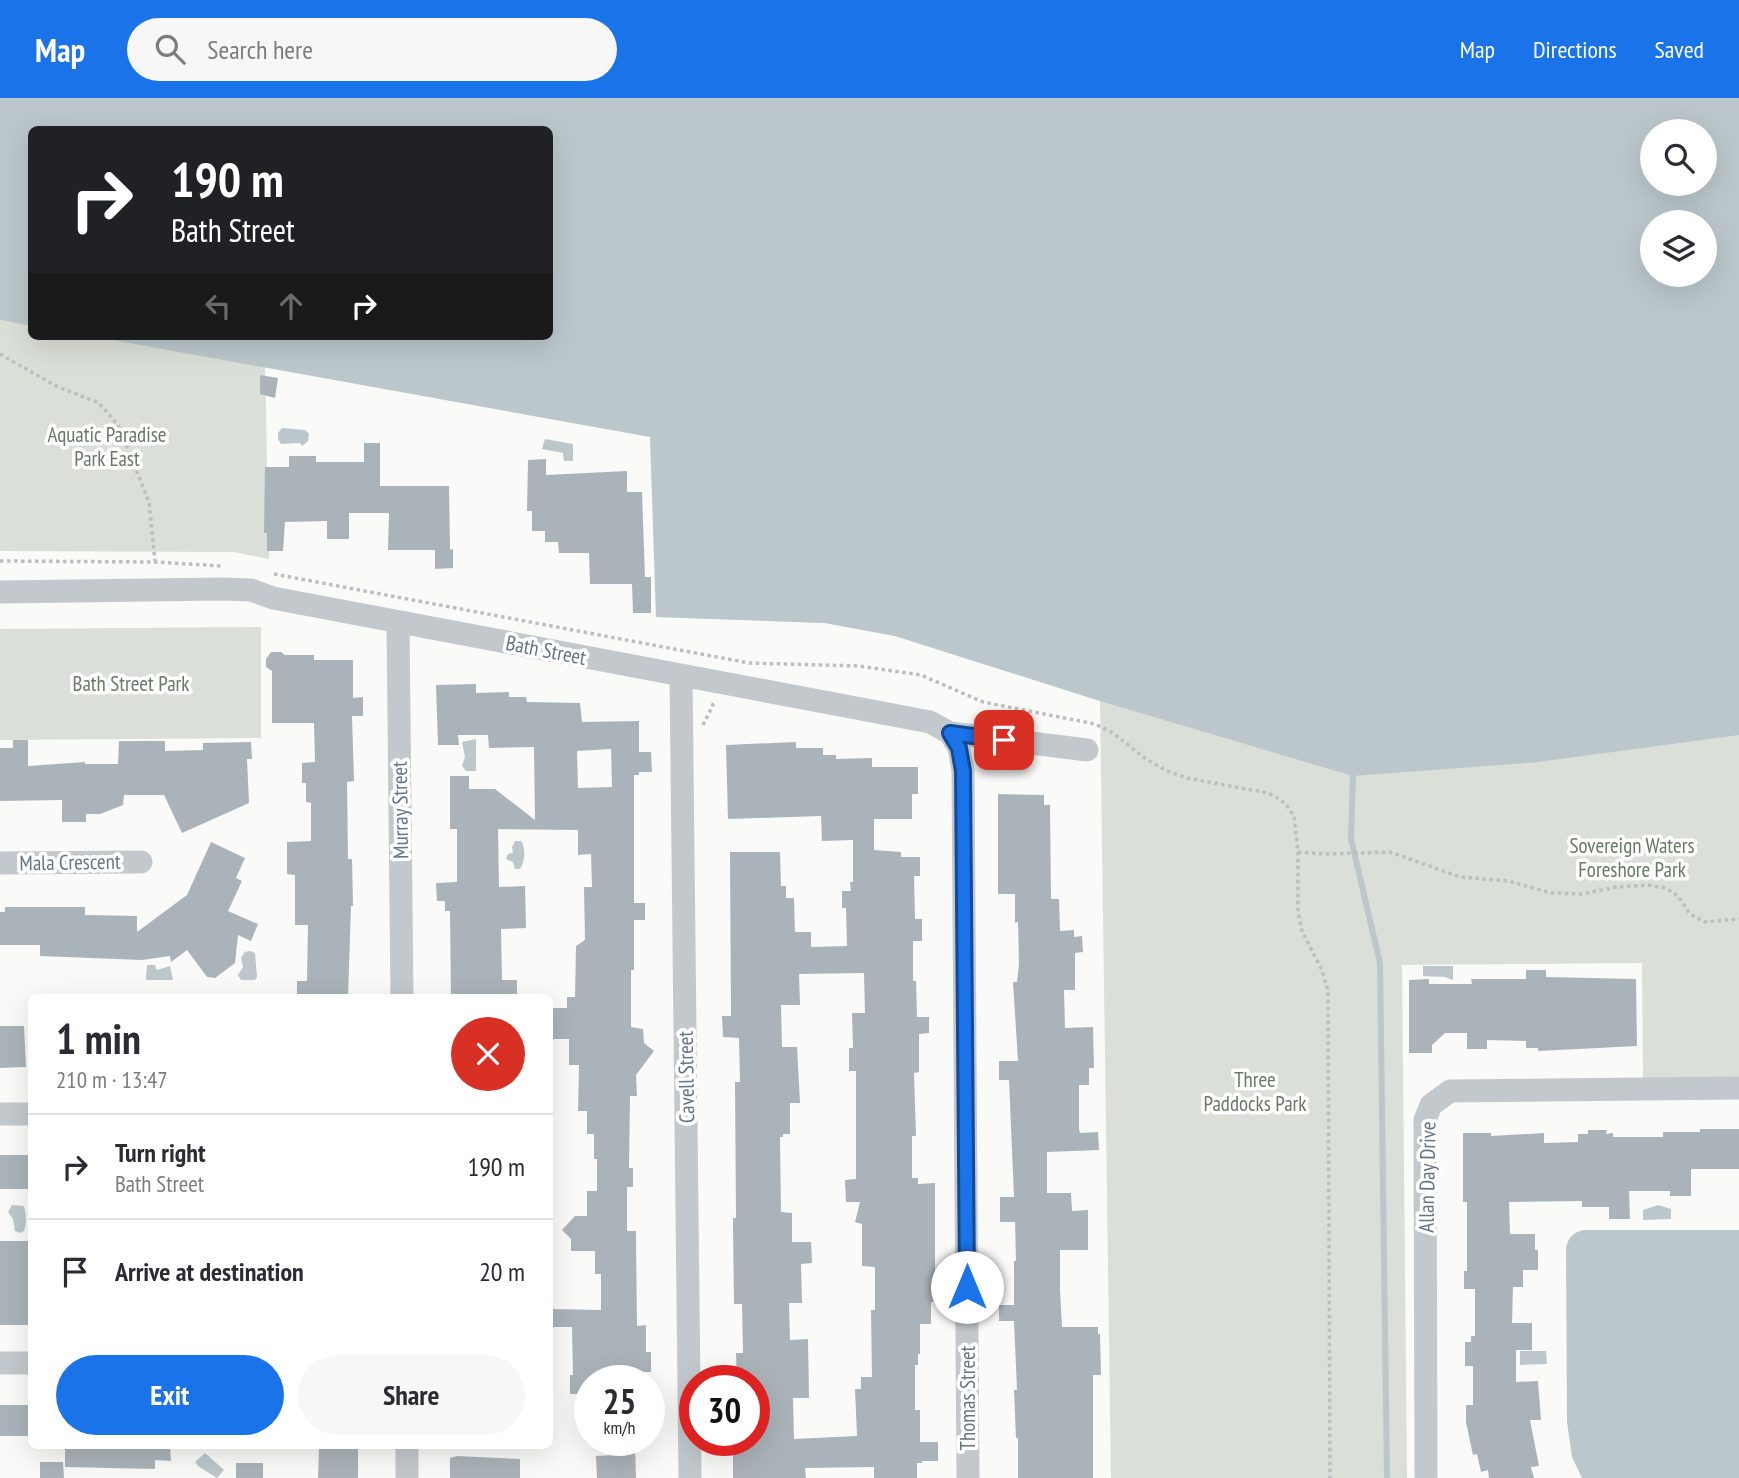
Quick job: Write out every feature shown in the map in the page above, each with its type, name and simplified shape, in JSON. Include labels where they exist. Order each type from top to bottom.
[{"type":"street","name":"Bath Street","points":[[0,592],[251,590],[273,598],[930,722],[950,733],[1087,750]]},
{"type":"street","name":"Murray Street","points":[[398,622],[402,994]]},
{"type":"street","name":"Cavell Street","points":[[681,675],[690,1478]]},
{"type":"street","name":"Thomas Street","points":[[950,733],[959,748],[963,771],[968,1478]]},
{"type":"street","name":"Mala Crescent","points":[[0,863],[141,862]]},
{"type":"street","name":"Allan Day Drive","points":[[1426,1478],[1425,1120],[1431,1105],[1450,1091],[1739,1088]]},
{"type":"street","points":[[0,1114],[28,1114]]},
{"type":"street","points":[[0,1363],[28,1363]]},
{"type":"street","points":[[407,1449],[407,1478]]},
{"type":"path","points":[[0,354],[56,386],[99,403],[118,425],[149,502],[155,562]]},
{"type":"path","points":[[1330,1478],[1328,989],[1302,931],[1298,912],[1298,852],[1390,852],[1460,877],[1508,881],[1550,893],[1581,894],[1617,887],[1648,885],[1666,888],[1678,896],[1690,914],[1705,922],[1739,919]]},
{"type":"green space","name":"Aquatic Paradise Park East","points":[[0,320],[28,325],[28,340],[113,340],[265,367],[269,559],[234,552],[0,551]]},
{"type":"green space","points":[[1739,499],[1739,1078],[1643,1079],[1642,963],[1402,965],[1407,1478],[1111,1478],[1100,701],[895,636],[825,623],[656,617]]},
{"type":"green space","name":"Bath Street Park","points":[[261,627],[261,738],[0,740],[0,629]]},
{"type":"shaded area","points":[[0,98],[1739,98],[1739,735],[1538,762],[1353,776],[1100,701],[895,636],[825,623],[656,617],[650,437],[112,340],[553,340],[553,126],[28,126],[28,325],[0,320]]},
{"type":"shaded area","points":[[282,428],[305,430],[309,434],[308,441],[302,446],[300,443],[281,444],[278,433]]},
{"type":"shaded area","points":[[545,439],[573,444],[573,461],[564,461],[563,453],[542,449]]},
{"type":"shaded area","points":[[476,739],[476,771],[466,771],[462,766],[465,757],[462,742]]},
{"type":"shaded area","points":[[515,841],[521,841],[524,847],[524,859],[520,869],[515,869],[513,862],[506,859],[508,854],[513,853]]},
{"type":"shaded area","points":[[245,952],[255,953],[257,977],[255,980],[241,980],[238,975],[243,967],[241,958]]},
{"type":"shaded area","points":[[147,965],[155,965],[157,970],[170,966],[173,980],[146,980]]},
{"type":"shaded area","points":[[1423,966],[1453,966],[1453,980],[1423,976]]},
{"type":"shaded area","points":[[12,1205],[24,1206],[26,1224],[24,1231],[20,1233],[15,1231],[13,1219],[8,1212]]},
{"type":"shaded area","points":[[1658,1205],[1671,1209],[1671,1219],[1643,1220],[1643,1210]]},
{"type":"shaded area","points":[[1584,1230],[1739,1230],[1739,1478],[1582,1478],[1572,1457],[1567,1422],[1566,1248],[1572,1236]]},
{"type":"shaded area","points":[[1520,1351],[1546,1351],[1547,1364],[1520,1365]]},
{"type":"shaded area","points":[[205,1453],[224,1470],[217,1478],[195,1462]]},
{"type":"building","points":[[260,375],[278,378],[275,398],[260,394]]},
{"type":"building","points":[[364,443],[380,443],[380,486],[449,486],[450,550],[453,549],[453,568],[435,569],[435,550],[388,550],[389,513],[349,513],[349,539],[327,539],[327,521],[285,522],[283,551],[267,551],[267,533],[264,533],[265,467],[289,467],[289,456],[316,456],[316,462],[364,462]]},
{"type":"building","points":[[546,459],[546,475],[627,471],[627,492],[642,492],[645,577],[651,577],[651,613],[633,613],[632,584],[590,584],[589,553],[559,553],[558,542],[545,542],[545,531],[532,531],[532,511],[527,511],[528,460]]},
{"type":"building","points":[[271,652],[281,652],[285,655],[314,655],[314,660],[353,660],[353,698],[363,697],[363,716],[352,716],[354,781],[347,782],[348,859],[352,859],[353,906],[348,994],[297,994],[297,981],[307,981],[308,925],[295,925],[295,875],[287,874],[287,842],[311,841],[311,803],[306,802],[302,763],[315,762],[314,723],[272,723],[272,671],[266,667],[266,659]]},
{"type":"building","points":[[476,684],[476,693],[509,692],[509,697],[526,697],[527,702],[580,703],[582,722],[639,721],[639,752],[651,752],[652,772],[639,772],[639,775],[634,775],[634,903],[645,903],[645,920],[634,920],[631,1027],[643,1029],[644,1043],[654,1051],[636,1075],[637,1096],[630,1096],[629,1168],[633,1168],[633,1187],[627,1187],[627,1231],[636,1231],[637,1326],[646,1325],[646,1352],[651,1352],[651,1365],[574,1365],[574,1394],[570,1394],[570,1375],[573,1375],[572,1327],[553,1327],[553,1309],[601,1310],[601,1274],[595,1274],[595,1251],[571,1251],[571,1239],[562,1230],[575,1216],[587,1216],[587,1191],[597,1191],[597,1159],[594,1159],[594,1134],[587,1134],[587,1111],[578,1111],[579,1065],[569,1065],[569,1039],[553,1039],[553,1008],[567,1008],[567,997],[575,997],[576,946],[585,940],[584,887],[592,887],[591,854],[578,855],[578,830],[498,829],[499,887],[525,886],[526,928],[501,929],[502,980],[517,980],[517,994],[451,994],[450,911],[445,911],[445,901],[437,901],[436,883],[457,882],[457,829],[450,829],[450,776],[469,776],[469,789],[495,789],[535,820],[534,747],[489,748],[488,735],[458,735],[459,745],[438,745],[436,685]],"holes":[[[611,749],[612,787],[578,788],[577,751]]]},
{"type":"building","points":[[13,740],[28,740],[28,766],[85,762],[118,764],[119,741],[165,741],[165,751],[203,750],[203,743],[251,742],[252,759],[247,759],[249,803],[182,833],[164,795],[124,795],[123,805],[100,814],[86,814],[86,822],[62,822],[62,800],[0,801],[0,748],[13,748]]},
{"type":"building","points":[[796,742],[796,748],[823,748],[823,755],[836,755],[836,759],[872,758],[872,767],[918,767],[918,794],[912,794],[912,819],[874,819],[874,850],[901,852],[901,857],[920,857],[920,876],[914,876],[915,919],[922,919],[922,941],[913,941],[913,981],[916,981],[917,1017],[929,1017],[929,1033],[919,1034],[919,1072],[914,1073],[916,1136],[912,1136],[912,1178],[918,1178],[918,1184],[935,1183],[935,1302],[931,1302],[931,1324],[920,1324],[920,1354],[918,1365],[915,1365],[915,1410],[920,1410],[920,1442],[938,1442],[938,1461],[917,1463],[917,1478],[874,1478],[874,1467],[805,1468],[806,1478],[733,1478],[733,1456],[770,1456],[770,1365],[736,1365],[736,1353],[743,1353],[742,1304],[734,1304],[733,1228],[733,1218],[736,1218],[735,1082],[740,1082],[739,1038],[723,1037],[722,1016],[731,1016],[730,852],[780,852],[781,886],[786,886],[786,898],[794,898],[795,932],[811,932],[811,947],[847,946],[846,908],[842,908],[842,891],[851,891],[850,882],[853,882],[853,840],[822,841],[821,816],[728,819],[726,745]],"holes":[[[864,973],[865,1013],[852,1013],[853,1048],[849,1048],[849,1071],[856,1071],[856,1179],[845,1180],[846,1202],[860,1202],[855,1222],[862,1224],[862,1266],[875,1267],[875,1310],[871,1310],[872,1377],[861,1377],[861,1389],[855,1389],[857,1436],[794,1439],[793,1398],[809,1398],[808,1339],[790,1340],[789,1303],[802,1303],[801,1264],[812,1263],[811,1242],[792,1242],[792,1213],[781,1212],[780,1137],[790,1134],[790,1103],[800,1103],[797,1047],[782,1047],[781,1005],[800,1005],[799,974]]]},
{"type":"building","points":[[998,794],[1044,795],[1044,805],[1050,805],[1051,899],[1059,899],[1060,931],[1074,930],[1074,937],[1082,936],[1083,952],[1075,953],[1075,990],[1064,990],[1065,1028],[1093,1027],[1094,1068],[1089,1068],[1089,1085],[1079,1085],[1079,1129],[1080,1133],[1098,1132],[1099,1150],[1047,1152],[1047,1193],[1071,1193],[1072,1211],[1088,1210],[1088,1250],[1060,1250],[1060,1289],[1062,1327],[1098,1327],[1100,1334],[1101,1375],[1093,1375],[1093,1478],[1018,1478],[1014,1321],[999,1321],[999,1305],[1014,1305],[1016,1261],[1015,1222],[1000,1222],[1000,1197],[1014,1197],[1009,1080],[999,1080],[999,1061],[1018,1061],[1013,982],[1017,982],[1019,964],[1018,922],[1015,923],[1015,894],[998,894]]},
{"type":"building","points":[[211,842],[245,858],[236,878],[242,881],[228,911],[258,924],[251,941],[238,935],[235,963],[215,978],[207,977],[187,950],[171,962],[170,956],[142,960],[40,956],[40,945],[0,945],[0,912],[5,912],[5,907],[85,907],[85,915],[137,916],[137,932],[187,895]]},
{"type":"building","points":[[1526,970],[1546,970],[1546,977],[1636,979],[1637,1046],[1538,1051],[1538,1048],[1526,1048],[1526,1041],[1487,1040],[1487,1049],[1467,1049],[1467,1033],[1445,1033],[1432,1045],[1432,1053],[1409,1053],[1409,980],[1429,979],[1429,984],[1472,984],[1471,979],[1526,979]]},
{"type":"building","points":[[0,1026],[24,1026],[26,1067],[0,1068]]},
{"type":"building","points":[[1700,1129],[1739,1129],[1739,1169],[1691,1169],[1691,1196],[1670,1196],[1670,1191],[1629,1191],[1630,1219],[1609,1219],[1609,1207],[1582,1207],[1582,1201],[1509,1202],[1510,1234],[1535,1234],[1535,1250],[1538,1250],[1538,1270],[1523,1270],[1523,1287],[1513,1287],[1512,1323],[1532,1323],[1532,1350],[1516,1350],[1516,1382],[1538,1381],[1541,1420],[1530,1420],[1539,1466],[1531,1467],[1534,1478],[1489,1478],[1488,1470],[1481,1472],[1477,1454],[1473,1455],[1466,1422],[1466,1405],[1473,1405],[1473,1366],[1465,1366],[1465,1342],[1471,1342],[1471,1336],[1475,1336],[1475,1289],[1464,1289],[1464,1271],[1467,1271],[1467,1202],[1463,1202],[1463,1133],[1491,1133],[1491,1136],[1544,1133],[1544,1143],[1578,1142],[1578,1134],[1588,1134],[1588,1130],[1607,1130],[1606,1134],[1613,1133],[1613,1137],[1663,1137],[1663,1132],[1700,1132]]},
{"type":"building","points":[[0,1155],[28,1155],[28,1189],[0,1189]]},
{"type":"building","points":[[0,1241],[28,1241],[28,1325],[0,1325]]},
{"type":"building","points":[[0,1405],[28,1405],[28,1436],[0,1436]]},
{"type":"building","points":[[65,1449],[170,1449],[171,1461],[155,1460],[155,1469],[65,1467]]},
{"type":"building","points":[[319,1449],[358,1449],[358,1478],[318,1478]]},
{"type":"building","points":[[596,1456],[635,1456],[636,1478],[597,1478]]},
{"type":"building","points":[[450,1458],[520,1459],[520,1478],[450,1478]]},
{"type":"building","points":[[40,1462],[63,1462],[64,1478],[40,1478]]},
{"type":"building","points":[[236,1463],[263,1463],[263,1478],[236,1478]]},
{"type":"waterway","points":[[1353,776],[1351,839],[1380,963],[1387,1478]]},
{"type":"route","points":[[967,1287],[963,771],[959,748],[950,733],[1004,740]]},
{"type":"park label","name":"Sovereign Waters Foreshore Park","points":[[1632,857]]},
{"type":"park label","name":"Three Paddocks Park","points":[[1255,1091]]}]
